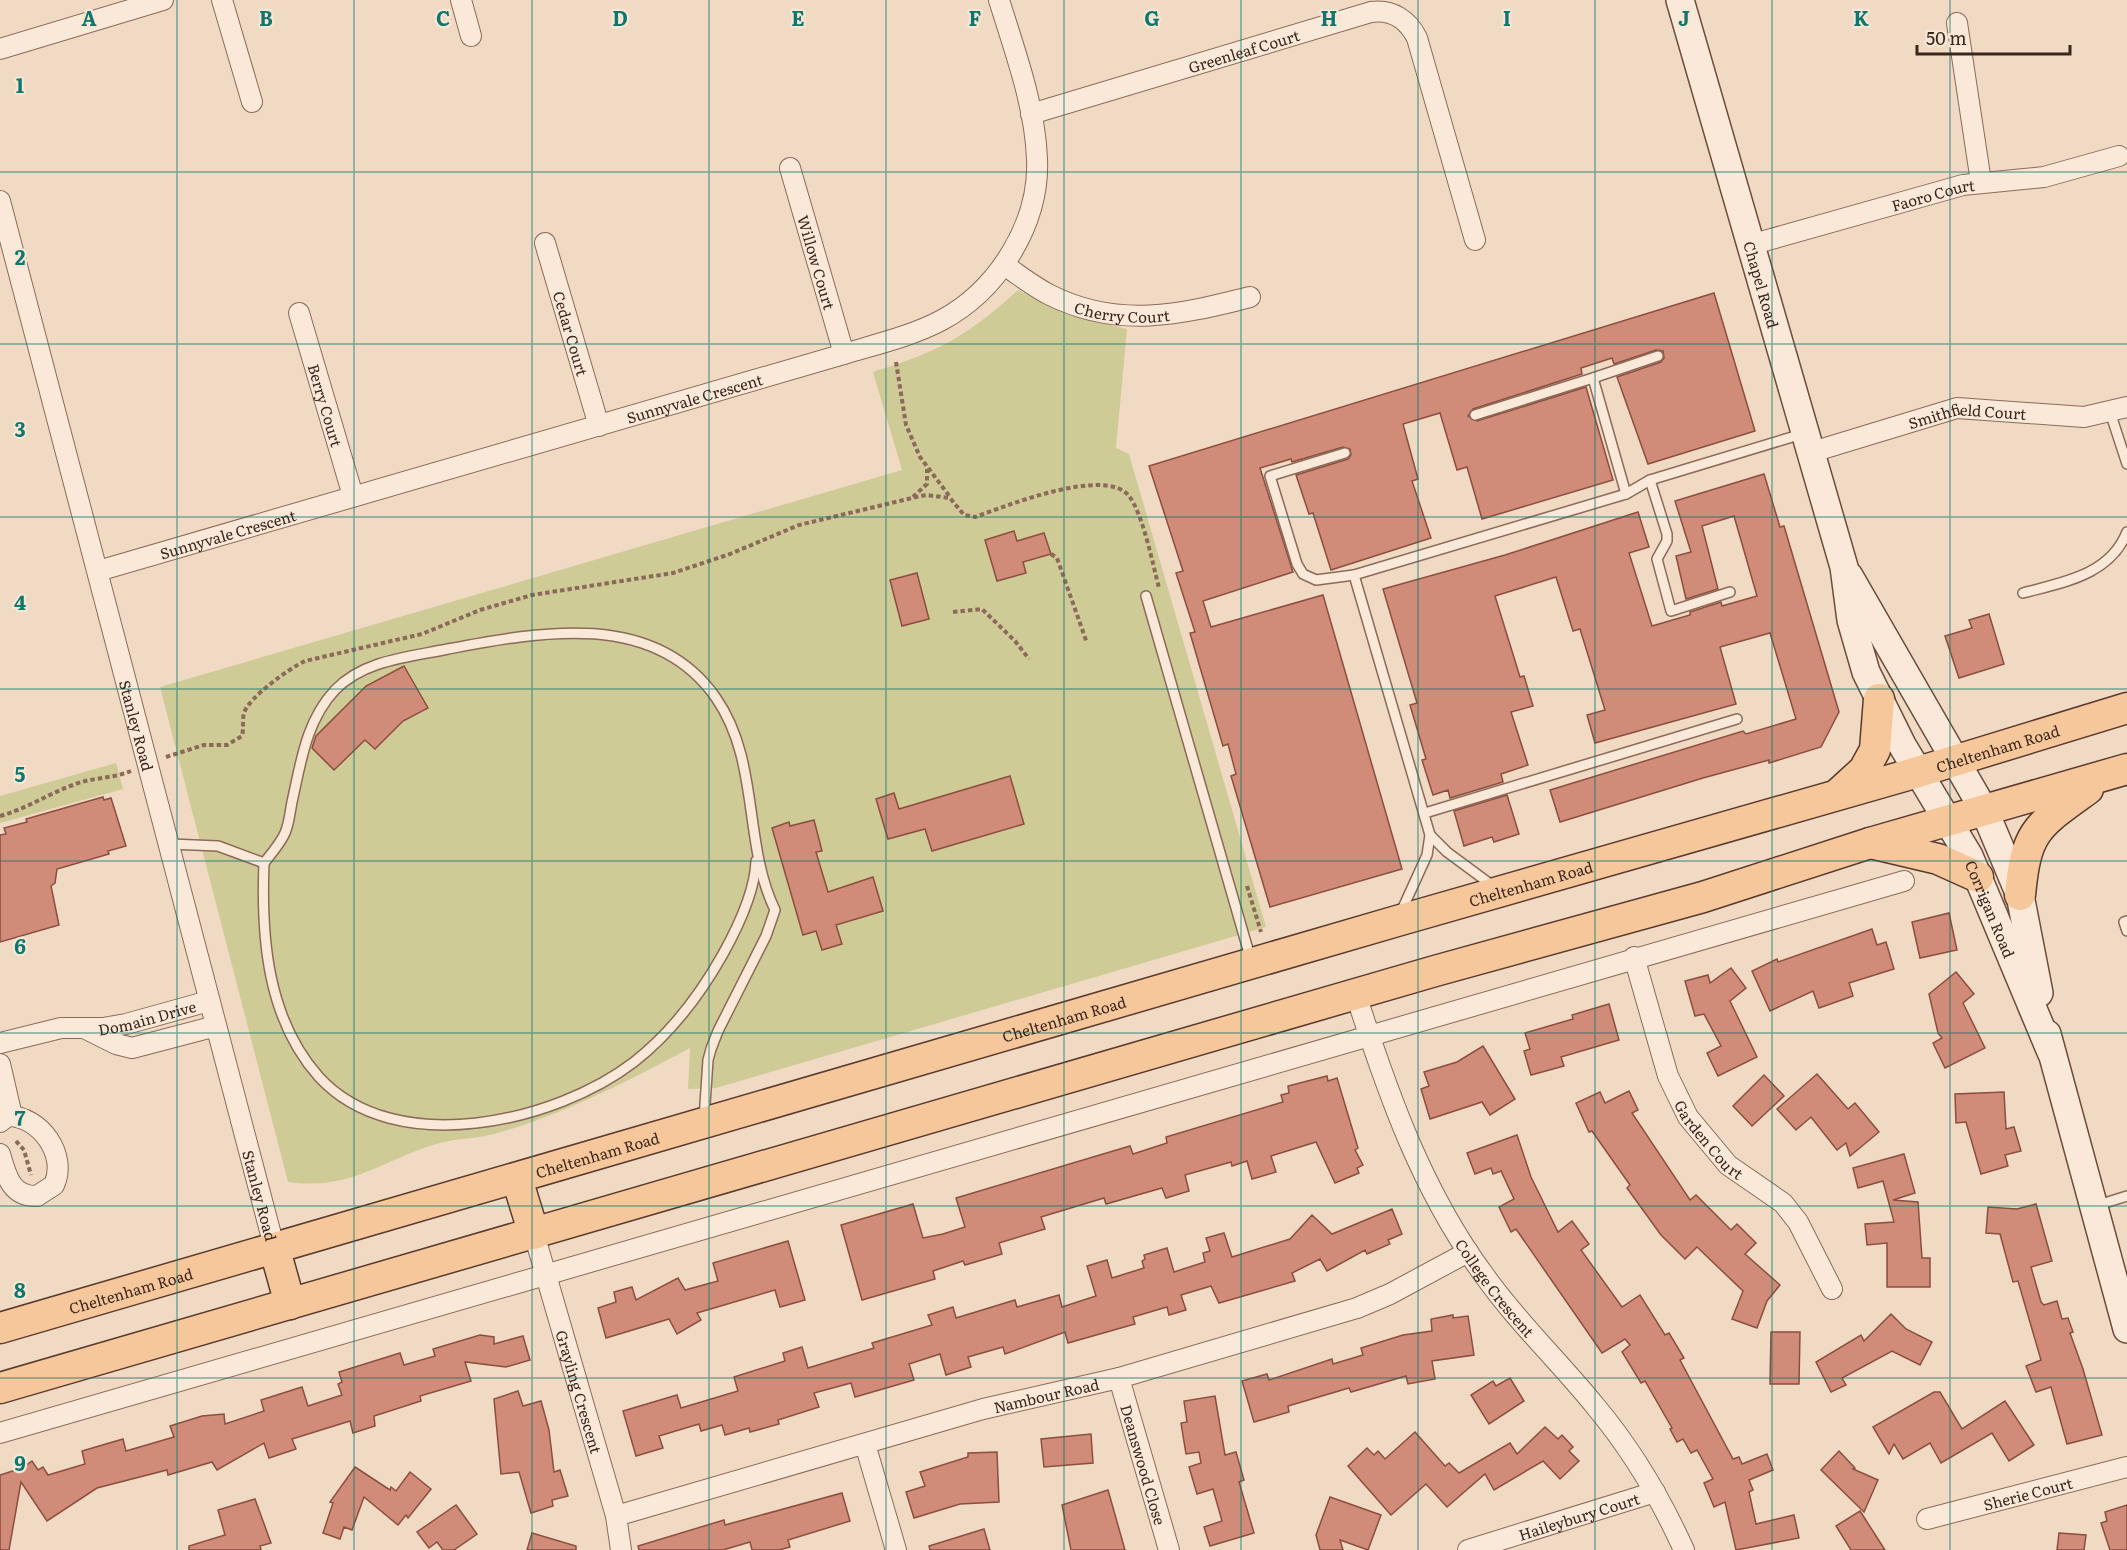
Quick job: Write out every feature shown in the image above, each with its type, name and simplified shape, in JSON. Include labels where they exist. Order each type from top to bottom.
[{"type":"main road","name":"Chapel Road","points":[[1680,0],[1806,443],[1844,567],[1857,645],[1879,699],[1918,772]]},
{"type":"main road","name":"Chapel Road","points":[[1844,567],[1958,759],[1985,812]]},
{"type":"main road","points":[[1837,794],[1864,771],[1875,750],[1879,699]]},
{"type":"main road","name":"Cheltenham Road","points":[[0,1328],[275,1250],[1499,891],[1918,772],[2127,708]]},
{"type":"main road","name":"Corrigan Road","points":[[1918,772],[1969,856],[2051,1052]]},
{"type":"main road","points":[[0,1388],[1356,995],[1703,897],[1870,843],[1985,812],[2117,772]]},
{"type":"main road","points":[[2020,895],[2027,844],[2046,819],[2117,772]]},
{"type":"main road","name":"Corrigan Road","points":[[1985,812],[2020,895],[2051,1052],[2127,1329]]},
{"type":"main road","points":[[1870,843],[1938,859],[1978,877]]},
{"type":"main road","points":[[517,1179],[534,1234]]},
{"type":"main road","points":[[275,1250],[290,1304]]},
{"type":"street","points":[[0,49],[163,0]]},
{"type":"street","points":[[222,0],[252,102]]},
{"type":"street","points":[[461,0],[471,36]]},
{"type":"street","name":"Sunnyvale Crescent","points":[[98,571],[844,354],[923,329],[945,319],[979,292],[1004,265],[1028,217],[1037,177],[1031,114],[999,0]]},
{"type":"street","name":"Greenleaf Court","points":[[1031,114],[1371,12],[1389,13],[1407,22],[1417,38],[1475,240]]},
{"type":"street","points":[[1957,23],[1981,182]]},
{"type":"street","name":"Faoro Court","points":[[1750,245],[1931,194],[1981,182],[2044,177],[2119,156]]},
{"type":"street","name":"Willow Court","points":[[790,168],[844,354]]},
{"type":"street","name":"Stanley Road","points":[[2,214],[170,844],[275,1250]]},
{"type":"street","name":"Cedar Court","points":[[545,243],[599,426]]},
{"type":"street","name":"Cherry Court","points":[[1004,265],[1048,294],[1071,304],[1100,312],[1137,318],[1194,312],[1250,297]]},
{"type":"street","name":"Berry Court","points":[[300,313],[354,496]]},
{"type":"street","name":"Smithfield Court","points":[[1806,443],[1957,408],[2064,417],[2096,416],[2118,410]]},
{"type":"street","points":[[0,1433],[1634,957],[1904,881]]},
{"type":"street","name":"Garden Court","points":[[1634,957],[1668,1076],[1688,1117],[1728,1165],[1783,1203],[1798,1222],[1832,1289]]},
{"type":"street","name":"College Crescent","points":[[1356,995],[1411,1150],[1447,1218],[1500,1296],[1597,1407],[1622,1440],[1654,1492],[1684,1550]]},
{"type":"street","name":"Domain Drive","points":[[0,1043],[61,1028],[83,1029],[126,1024],[209,1001]]},
{"type":"street","name":"Domain Drive","points":[[83,1029],[132,1048],[216,1026]]},
{"type":"street","points":[[0,1064],[6,1119],[34,1126],[49,1139],[58,1167],[54,1185],[37,1196],[20,1192],[9,1183],[0,1154]]},
{"type":"street","name":"Grayling Crescent","points":[[534,1234],[616,1516],[621,1550]]},
{"type":"street","name":"Nambour Road","points":[[616,1516],[1006,1402],[1034,1399],[1119,1378],[1357,1308],[1390,1294],[1468,1252]]},
{"type":"street","name":"Deanswood Close","points":[[1119,1378],[1170,1550]]},
{"type":"street","points":[[865,1444],[896,1550]]},
{"type":"street","name":"Sherie Court","points":[[1927,1519],[2127,1467]]},
{"type":"street","name":"Haileybury Court","points":[[1468,1550],[1654,1492]]},
{"type":"lane","points":[[1474,415],[1658,356]]},
{"type":"lane","points":[[1593,378],[1626,494]]},
{"type":"lane","points":[[2118,410],[2127,464]]},
{"type":"lane","points":[[1345,453],[1270,476],[1299,569],[1316,580],[1354,575],[1626,494],[1650,480],[1806,443]]},
{"type":"lane","points":[[1650,480],[1667,534],[1667,541],[1656,559],[1671,611],[1730,592]]},
{"type":"lane","points":[[2023,593],[2079,577],[2101,567],[2115,555],[2127,532]]},
{"type":"lane","points":[[1354,575],[1430,835],[1427,855],[1397,921]]},
{"type":"lane","points":[[1146,596],[1252,964]]},
{"type":"lane","points":[[702,1125],[706,1104],[708,1059],[718,1030],[766,936],[775,910],[766,893],[757,852],[753,812],[735,734],[715,697],[699,679],[663,652],[615,636],[545,633],[382,663],[351,677],[324,704],[313,722],[306,739],[285,833],[264,863],[263,937],[268,965],[284,1019],[307,1062],[334,1091],[378,1116],[440,1125],[520,1114],[572,1098],[613,1076],[654,1045],[704,986],[730,942],[753,883],[757,852]]},
{"type":"lane","points":[[1425,813],[1737,719]]},
{"type":"lane","points":[[1430,835],[1447,852],[1499,891]]},
{"type":"lane","points":[[170,844],[218,846],[264,863]]},
{"type":"lane","points":[[2127,921],[2124,922],[2127,931]]},
{"type":"lane","points":[[2093,1207],[2127,1196]]},
{"type":"path","points":[[896,362],[906,425],[927,468],[964,515],[975,517],[1013,503],[1069,488],[1092,484],[1116,487],[1126,492],[1136,508],[1162,597]]},
{"type":"path","points":[[912,498],[927,484],[927,468]]},
{"type":"path","points":[[0,816],[90,779],[115,777],[185,750],[235,741],[242,736],[243,716],[250,703],[292,668],[305,661],[422,634],[480,610],[532,595],[674,573],[730,554],[791,527],[926,495],[950,498]]},
{"type":"path","points":[[1051,554],[1057,558],[1088,643]]},
{"type":"path","points":[[953,612],[982,609],[1015,641],[1029,659]]},
{"type":"path","points":[[1244,877],[1261,932]]},
{"type":"shaded area","points":[[1018,290],[1065,314],[1127,329],[1116,448],[1129,454],[1266,927],[716,1088],[688,1089],[690,1048],[594,1097],[520,1126],[487,1136],[440,1143],[349,1178],[311,1184],[288,1182],[160,687],[902,470],[873,372],[917,357],[951,341],[983,320]]},
{"type":"shaded area","points":[[116,763],[123,789],[0,823],[0,796]]},
{"type":"building","points":[[1714,293],[1755,431],[1648,464],[1617,377],[1661,362],[1664,358],[1663,351],[1656,350],[1614,364],[1612,358],[1581,368],[1582,374],[1473,409],[1468,416],[1477,421],[1586,387],[1613,480],[1482,519],[1467,467],[1457,470],[1440,413],[1403,424],[1418,479],[1412,481],[1431,538],[1331,570],[1313,513],[1309,514],[1296,475],[1348,459],[1351,455],[1350,449],[1343,447],[1292,462],[1291,459],[1260,468],[1293,572],[1203,601],[1211,627],[1323,595],[1402,869],[1270,907],[1231,776],[1236,774],[1228,744],[1223,746],[1190,633],[1195,632],[1176,573],[1183,571],[1149,466]]},
{"type":"building","points":[[1764,474],[1780,527],[1784,526],[1839,712],[1821,747],[1769,763],[1769,760],[1703,778],[1560,822],[1550,790],[1743,731],[1746,734],[1796,719],[1770,633],[1720,647],[1736,704],[1595,743],[1587,715],[1605,710],[1580,629],[1573,631],[1556,577],[1495,596],[1520,677],[1524,676],[1533,706],[1511,712],[1528,765],[1501,774],[1503,782],[1450,798],[1448,790],[1433,795],[1422,760],[1426,759],[1410,705],[1417,703],[1383,589],[1505,555],[1638,512],[1649,547],[1629,553],[1652,626],[1690,615],[1690,612],[1721,602],[1722,606],[1757,596],[1734,516],[1702,526],[1718,589],[1686,599],[1676,556],[1691,552],[1675,501]]},
{"type":"building","points":[[1014,531],[1017,541],[1044,533],[1051,554],[1023,562],[1026,573],[997,581],[985,540]]},
{"type":"building","points":[[917,573],[929,619],[902,626],[890,580]]},
{"type":"building","points":[[1989,614],[2004,664],[1959,678],[1945,636],[1972,628],[1969,620]]},
{"type":"building","points":[[404,666],[428,708],[403,721],[375,749],[365,740],[334,770],[312,748],[316,736],[366,686]]},
{"type":"building","points":[[1010,776],[1024,824],[932,851],[925,829],[888,839],[876,799],[894,793],[899,809]]},
{"type":"building","points":[[1507,795],[1519,834],[1494,842],[1492,837],[1464,846],[1454,811]]},
{"type":"building","points":[[103,797],[104,800],[111,798],[126,846],[108,851],[109,854],[57,869],[55,883],[51,886],[59,925],[0,942],[0,835],[6,834],[4,828],[27,822],[26,819]]},
{"type":"building","points":[[814,820],[822,851],[816,852],[828,892],[873,877],[883,911],[836,925],[842,944],[822,950],[816,931],[803,935],[772,828],[789,822],[790,826]]},
{"type":"building","points":[[1949,913],[1957,950],[1920,958],[1912,922]]},
{"type":"building","points":[[1872,929],[1877,945],[1886,942],[1894,969],[1849,983],[1853,996],[1819,1008],[1813,991],[1770,1011],[1752,971],[1777,959],[1778,962]]},
{"type":"building","points":[[1731,968],[1746,988],[1730,1001],[1757,1057],[1718,1076],[1707,1053],[1721,1046],[1704,1014],[1695,1016],[1685,981],[1708,975],[1710,983]]},
{"type":"building","points":[[1956,972],[1974,994],[1963,1003],[1985,1048],[1945,1068],[1933,1043],[1942,1038],[1938,1033],[1929,994]]},
{"type":"building","points":[[1609,1004],[1619,1040],[1561,1057],[1564,1066],[1531,1075],[1524,1051],[1530,1049],[1525,1033],[1573,1019],[1572,1015]]},
{"type":"building","points":[[1483,1046],[1515,1099],[1490,1115],[1482,1102],[1430,1119],[1421,1089],[1429,1086],[1424,1072],[1457,1062]]},
{"type":"building","points":[[1817,1074],[1848,1109],[1855,1103],[1879,1132],[1850,1156],[1846,1143],[1837,1150],[1811,1117],[1796,1130],[1777,1109]]},
{"type":"building","points":[[1764,1075],[1784,1096],[1752,1126],[1733,1106]]},
{"type":"building","points":[[1327,1076],[1328,1081],[1337,1078],[1358,1148],[1355,1150],[1363,1165],[1357,1168],[1359,1173],[1335,1183],[1316,1142],[1271,1156],[1276,1172],[1252,1179],[1247,1161],[1232,1166],[1231,1162],[1185,1175],[1189,1191],[1166,1198],[1162,1188],[1106,1204],[1104,1198],[1041,1217],[1045,1229],[999,1243],[1002,1254],[965,1265],[963,1261],[933,1271],[935,1279],[862,1300],[841,1225],[913,1204],[923,1238],[943,1234],[965,1227],[956,1198],[1130,1146],[1133,1154],[1167,1143],[1166,1137],[1283,1102],[1281,1095],[1289,1093],[1288,1086]]},
{"type":"building","points":[[1629,1091],[1638,1110],[1632,1113],[1690,1200],[1696,1195],[1731,1230],[1737,1224],[1756,1243],[1745,1254],[1780,1285],[1767,1301],[1757,1328],[1732,1319],[1743,1291],[1697,1247],[1685,1259],[1661,1235],[1627,1188],[1630,1185],[1592,1131],[1589,1132],[1576,1103],[1600,1092],[1605,1103]]},
{"type":"building","points":[[2004,1092],[2006,1129],[2014,1127],[2021,1151],[2005,1155],[2008,1166],[1981,1174],[1966,1122],[1956,1123],[1955,1094]]},
{"type":"building","points":[[1517,1135],[1531,1177],[1558,1232],[1572,1221],[1589,1244],[1581,1250],[1622,1307],[1640,1295],[1665,1335],[1669,1333],[1684,1358],[1680,1360],[1733,1459],[1739,1457],[1742,1464],[1767,1454],[1773,1470],[1749,1480],[1753,1490],[1749,1492],[1756,1524],[1794,1515],[1799,1538],[1736,1550],[1725,1502],[1714,1507],[1704,1483],[1713,1479],[1697,1450],[1691,1453],[1683,1439],[1677,1442],[1670,1429],[1672,1428],[1645,1381],[1641,1383],[1622,1352],[1630,1345],[1625,1339],[1602,1353],[1516,1229],[1511,1232],[1499,1207],[1514,1199],[1501,1171],[1493,1174],[1491,1168],[1475,1174],[1467,1153]]},
{"type":"building","points":[[1904,1154],[1915,1193],[1893,1200],[1918,1202],[1922,1258],[1930,1258],[1930,1287],[1887,1287],[1887,1243],[1867,1245],[1865,1224],[1894,1222],[1883,1181],[1858,1188],[1853,1168]]},
{"type":"building","points":[[2036,1204],[2052,1261],[2031,1267],[2041,1302],[2044,1305],[2057,1301],[2062,1319],[2068,1318],[2073,1332],[2070,1333],[2102,1435],[2067,1444],[2051,1387],[2036,1392],[2026,1366],[2041,1360],[2018,1281],[2013,1282],[2000,1234],[1986,1233],[1988,1207],[2017,1209]]},
{"type":"building","points":[[1392,1209],[1402,1234],[1388,1240],[1390,1244],[1367,1254],[1365,1250],[1327,1271],[1320,1259],[1292,1273],[1295,1281],[1219,1303],[1211,1286],[1181,1295],[1186,1310],[1169,1315],[1167,1307],[1133,1317],[1135,1324],[1068,1343],[1065,1332],[1005,1354],[1003,1347],[968,1357],[971,1367],[946,1375],[940,1354],[909,1364],[914,1380],[855,1397],[851,1383],[814,1393],[819,1407],[778,1420],[779,1424],[750,1432],[749,1428],[725,1435],[722,1425],[701,1431],[699,1424],[659,1436],[663,1448],[636,1456],[623,1411],[677,1395],[681,1408],[738,1391],[734,1377],[785,1361],[783,1353],[802,1347],[808,1368],[874,1348],[872,1343],[932,1325],[928,1315],[953,1307],[956,1318],[1015,1300],[1017,1307],[1059,1295],[1062,1307],[1096,1296],[1087,1266],[1107,1260],[1112,1278],[1144,1268],[1142,1261],[1145,1259],[1144,1255],[1167,1248],[1174,1272],[1205,1262],[1203,1253],[1210,1251],[1206,1238],[1224,1233],[1232,1257],[1290,1239],[1312,1215],[1332,1234]]},
{"type":"building","points":[[788,1241],[805,1300],[780,1307],[775,1290],[697,1313],[701,1320],[677,1334],[669,1319],[606,1338],[598,1308],[616,1302],[614,1292],[632,1287],[636,1300],[678,1278],[685,1290],[718,1281],[713,1263]]},
{"type":"building","points":[[1891,1314],[1906,1329],[1932,1342],[1920,1365],[1892,1351],[1842,1378],[1846,1385],[1831,1392],[1816,1362],[1861,1335],[1864,1341]]},
{"type":"building","points":[[1453,1315],[1453,1318],[1468,1316],[1474,1355],[1432,1361],[1435,1379],[1408,1384],[1406,1376],[1351,1392],[1349,1388],[1288,1406],[1289,1412],[1254,1422],[1242,1381],[1267,1374],[1269,1380],[1332,1359],[1333,1364],[1363,1355],[1361,1348],[1403,1335],[1432,1331],[1431,1319]]},
{"type":"building","points":[[1771,1332],[1800,1332],[1799,1384],[1770,1384]]},
{"type":"building","points":[[480,1335],[494,1337],[494,1344],[523,1336],[530,1360],[506,1367],[465,1362],[471,1381],[420,1396],[421,1401],[374,1416],[375,1426],[353,1433],[350,1421],[292,1439],[296,1449],[269,1458],[264,1443],[217,1470],[212,1462],[168,1475],[167,1470],[97,1488],[47,1521],[21,1482],[9,1550],[0,1550],[0,1475],[22,1468],[32,1461],[38,1470],[43,1467],[48,1475],[85,1464],[82,1451],[123,1439],[126,1451],[174,1437],[170,1426],[202,1416],[224,1414],[225,1424],[264,1411],[261,1400],[302,1387],[308,1406],[342,1395],[338,1384],[342,1382],[339,1372],[400,1353],[404,1365],[435,1356],[433,1349]]},
{"type":"building","points":[[1510,1378],[1524,1401],[1489,1424],[1471,1395],[1493,1381],[1496,1386]]},
{"type":"building","points":[[518,1391],[523,1406],[541,1401],[549,1430],[554,1472],[560,1470],[568,1496],[552,1500],[553,1506],[531,1513],[519,1472],[501,1474],[494,1399]]},
{"type":"building","points":[[1934,1392],[1940,1392],[1962,1429],[2005,1401],[2034,1445],[2009,1461],[1992,1433],[1941,1463],[1930,1443],[1903,1459],[1894,1444],[1889,1454],[1873,1427]]},
{"type":"building","points":[[1215,1396],[1225,1455],[1236,1452],[1244,1480],[1239,1482],[1254,1533],[1210,1546],[1204,1527],[1222,1521],[1213,1489],[1197,1494],[1189,1467],[1201,1463],[1199,1452],[1186,1454],[1181,1423],[1187,1422],[1184,1401]]},
{"type":"building","points":[[1545,1427],[1558,1439],[1562,1435],[1573,1447],[1569,1451],[1579,1461],[1560,1479],[1543,1461],[1494,1490],[1485,1474],[1447,1507],[1426,1484],[1391,1515],[1348,1466],[1367,1448],[1374,1455],[1378,1451],[1385,1459],[1415,1432],[1445,1466],[1449,1463],[1459,1473],[1510,1443],[1517,1454]]},
{"type":"building","points":[[1091,1434],[1093,1463],[1044,1467],[1041,1439]]},
{"type":"building","points":[[1839,1451],[1855,1468],[1853,1469],[1878,1480],[1864,1512],[1821,1470]]},
{"type":"building","points":[[997,1452],[999,1502],[960,1504],[914,1518],[906,1492],[925,1486],[920,1472],[968,1457],[968,1453]]},
{"type":"building","points":[[355,1467],[390,1490],[391,1487],[396,1491],[410,1472],[431,1489],[408,1518],[406,1515],[398,1525],[364,1497],[352,1530],[344,1527],[340,1539],[323,1533],[333,1503],[330,1502]]},
{"type":"building","points":[[1108,1490],[1125,1550],[1071,1550],[1062,1505]]},
{"type":"building","points":[[842,1493],[850,1521],[788,1540],[790,1547],[779,1550],[752,1550],[750,1542],[723,1550],[639,1550],[638,1546],[724,1520],[725,1525]]},
{"type":"building","points":[[1330,1497],[1381,1515],[1368,1550],[1340,1540],[1343,1550],[1320,1550],[1316,1535]]},
{"type":"building","points":[[255,1499],[271,1543],[260,1546],[261,1550],[189,1550],[189,1546],[225,1535],[218,1510]]},
{"type":"building","points":[[456,1505],[477,1534],[454,1550],[443,1550],[437,1542],[429,1548],[417,1532]]},
{"type":"building","points":[[2127,1505],[2127,1550],[2110,1550],[2101,1523],[2107,1521],[2105,1512]]},
{"type":"building","points":[[1860,1511],[1885,1550],[1851,1550],[1836,1526]]},
{"type":"building","points":[[984,1529],[990,1550],[930,1550],[929,1546]]},
{"type":"building","points":[[532,1533],[576,1546],[576,1550],[527,1550]]},
{"type":"building","points":[[2059,1533],[2086,1535],[2084,1550],[2057,1550]]}]
